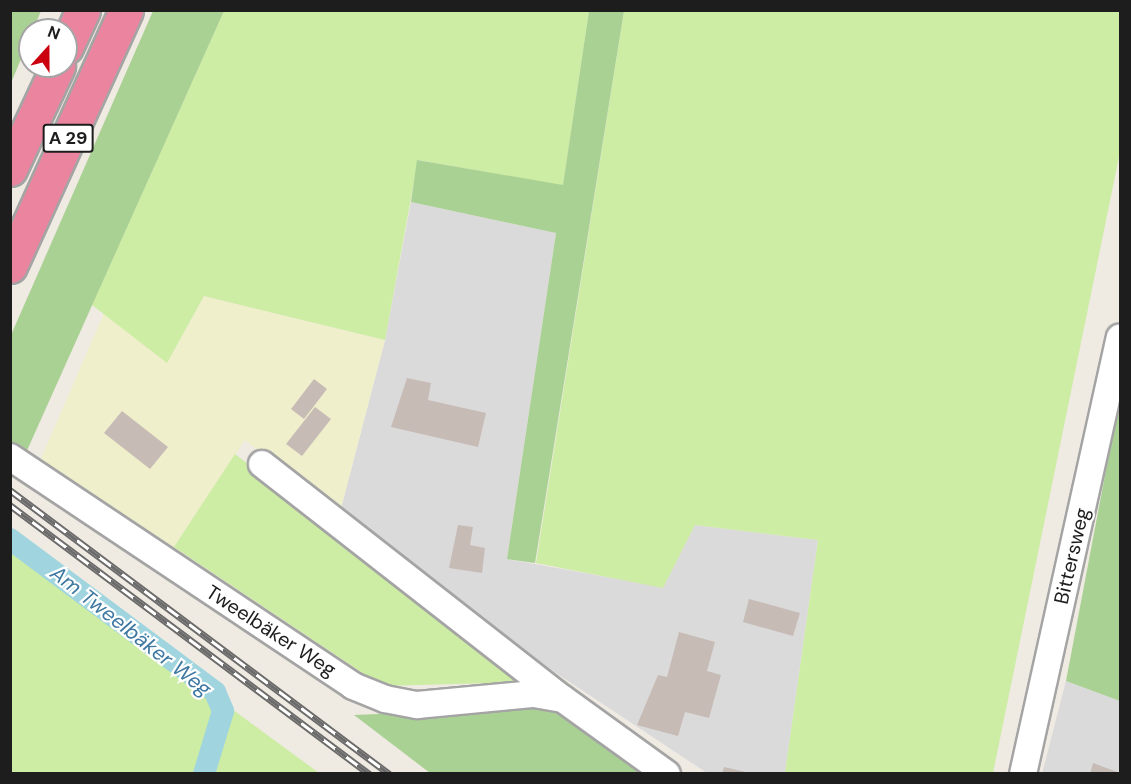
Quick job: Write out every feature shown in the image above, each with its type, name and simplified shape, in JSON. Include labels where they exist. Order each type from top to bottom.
[{"type":"highway","name":"A 29","points":[[10,267],[126,10]]},
{"type":"highway","name":"A 29","points":[[10,169],[52,78]]},
{"type":"street","name":"Bittersweg","points":[[1023,774],[1120,338]]},
{"type":"street","name":"Tweelbäker Weg","points":[[10,458],[353,686],[385,699],[417,705],[534,694],[563,699]]},
{"type":"street","name":"Tweelbäker Weg","points":[[262,464],[563,699],[667,774]]},
{"type":"shaded area","points":[[411,202],[556,233],[507,559],[663,587],[695,525],[818,540],[785,773],[707,773],[547,667],[339,516],[385,340]]},
{"type":"shaded area","points":[[1066,681],[1120,701],[1120,773],[1042,774]]},
{"type":"green space","points":[[10,11],[41,11],[38,18],[18,18],[18,66],[11,83]]},
{"type":"green space","points":[[153,11],[224,11],[25,455],[11,444],[11,335]]},
{"type":"green space","points":[[224,11],[589,11],[563,186],[418,160],[385,340],[204,296],[167,363],[92,305]]},
{"type":"green space","points":[[589,11],[624,11],[535,563],[507,559],[556,233],[411,202],[417,160],[563,185]]},
{"type":"green space","points":[[624,11],[1120,11],[1120,152],[993,773],[785,773],[818,540],[695,525],[663,588],[536,563]]},
{"type":"green space","points":[[204,296],[385,340],[339,516],[245,440],[174,547],[39,463],[104,313],[167,363]]},
{"type":"green space","points":[[1120,396],[1120,701],[1066,681]]},
{"type":"green space","points":[[235,454],[530,682],[382,686],[174,547]]},
{"type":"green space","points":[[11,547],[319,773],[11,773]]},
{"type":"green space","points":[[560,706],[654,773],[430,773],[354,715]]},
{"type":"building","points":[[407,378],[431,383],[428,400],[486,413],[478,447],[391,427]]},
{"type":"building","points":[[314,379],[327,389],[304,419],[291,409]]},
{"type":"building","points":[[315,407],[331,419],[302,456],[286,444]]},
{"type":"building","points":[[122,411],[168,447],[150,469],[104,433]]},
{"type":"building","points":[[458,525],[473,527],[470,545],[485,548],[482,573],[449,568]]},
{"type":"building","points":[[749,599],[800,613],[793,636],[743,622]]},
{"type":"building","points":[[679,632],[715,642],[707,671],[721,675],[709,718],[685,712],[678,736],[637,725],[658,675],[667,677]]},
{"type":"building","points":[[1093,763],[1120,773],[1120,774],[1090,774]]},
{"type":"building","points":[[724,767],[750,773],[750,774],[722,774]]},
{"type":"waterway","name":"Am Tweelbäker Weg","points":[[10,539],[215,692],[223,711],[204,774]]},
{"type":"railway","points":[[10,490],[390,774]]},
{"type":"railway","points":[[10,505],[369,774]]}]
